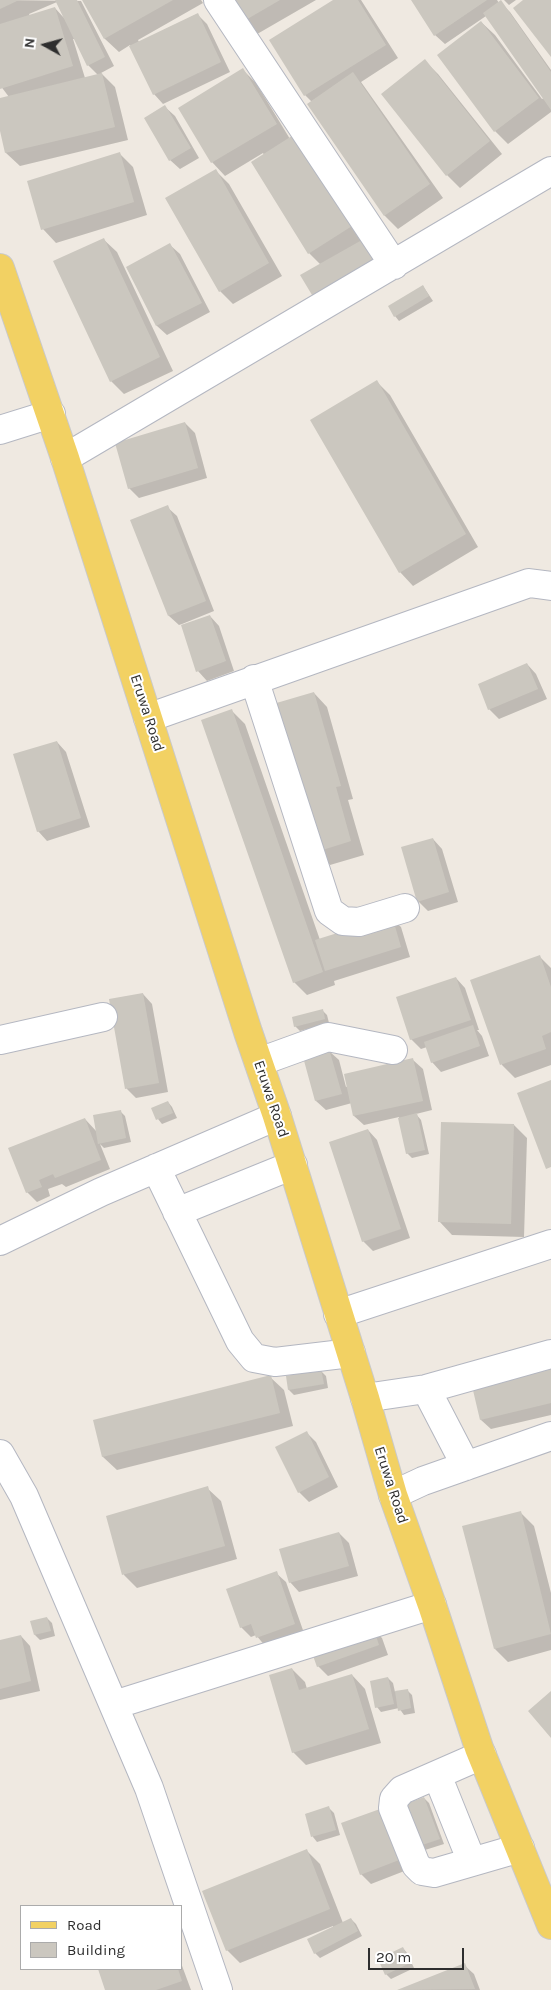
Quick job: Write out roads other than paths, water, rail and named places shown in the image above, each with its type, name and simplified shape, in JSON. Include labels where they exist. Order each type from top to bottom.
[{"type":"main road","name":"Eruwa Road","points":[[0,268],[51,414],[278,1116],[393,1495],[482,1755],[520,1848],[544,1884],[551,1925]]},
{"type":"street","points":[[218,0],[394,265]]},
{"type":"street","points":[[65,458],[551,171]]},
{"type":"street","points":[[0,430],[51,414]]},
{"type":"street","points":[[148,718],[529,583],[551,586]]},
{"type":"street","points":[[254,679],[329,911],[342,921],[359,922],[405,908]]},
{"type":"street","points":[[0,1040],[103,1017]]},
{"type":"street","points":[[259,1062],[328,1037],[393,1050]]},
{"type":"street","points":[[0,1241],[101,1192],[278,1116]]},
{"type":"street","points":[[177,1212],[293,1166]]},
{"type":"street","points":[[156,1168],[240,1341],[254,1358],[275,1362],[351,1353]]},
{"type":"street","points":[[338,1314],[551,1244]]},
{"type":"street","points":[[365,1398],[426,1389],[551,1354]]},
{"type":"street","points":[[426,1389],[466,1466]]},
{"type":"street","points":[[393,1495],[423,1481],[551,1436]]},
{"type":"street","points":[[0,1454],[24,1496],[149,1788],[218,1990]]},
{"type":"street","points":[[114,1705],[432,1605]]},
{"type":"street","points":[[482,1755],[402,1790],[394,1799],[393,1808],[416,1865],[422,1871],[434,1873],[520,1848]]},
{"type":"street","points":[[437,1775],[472,1862]]}]
